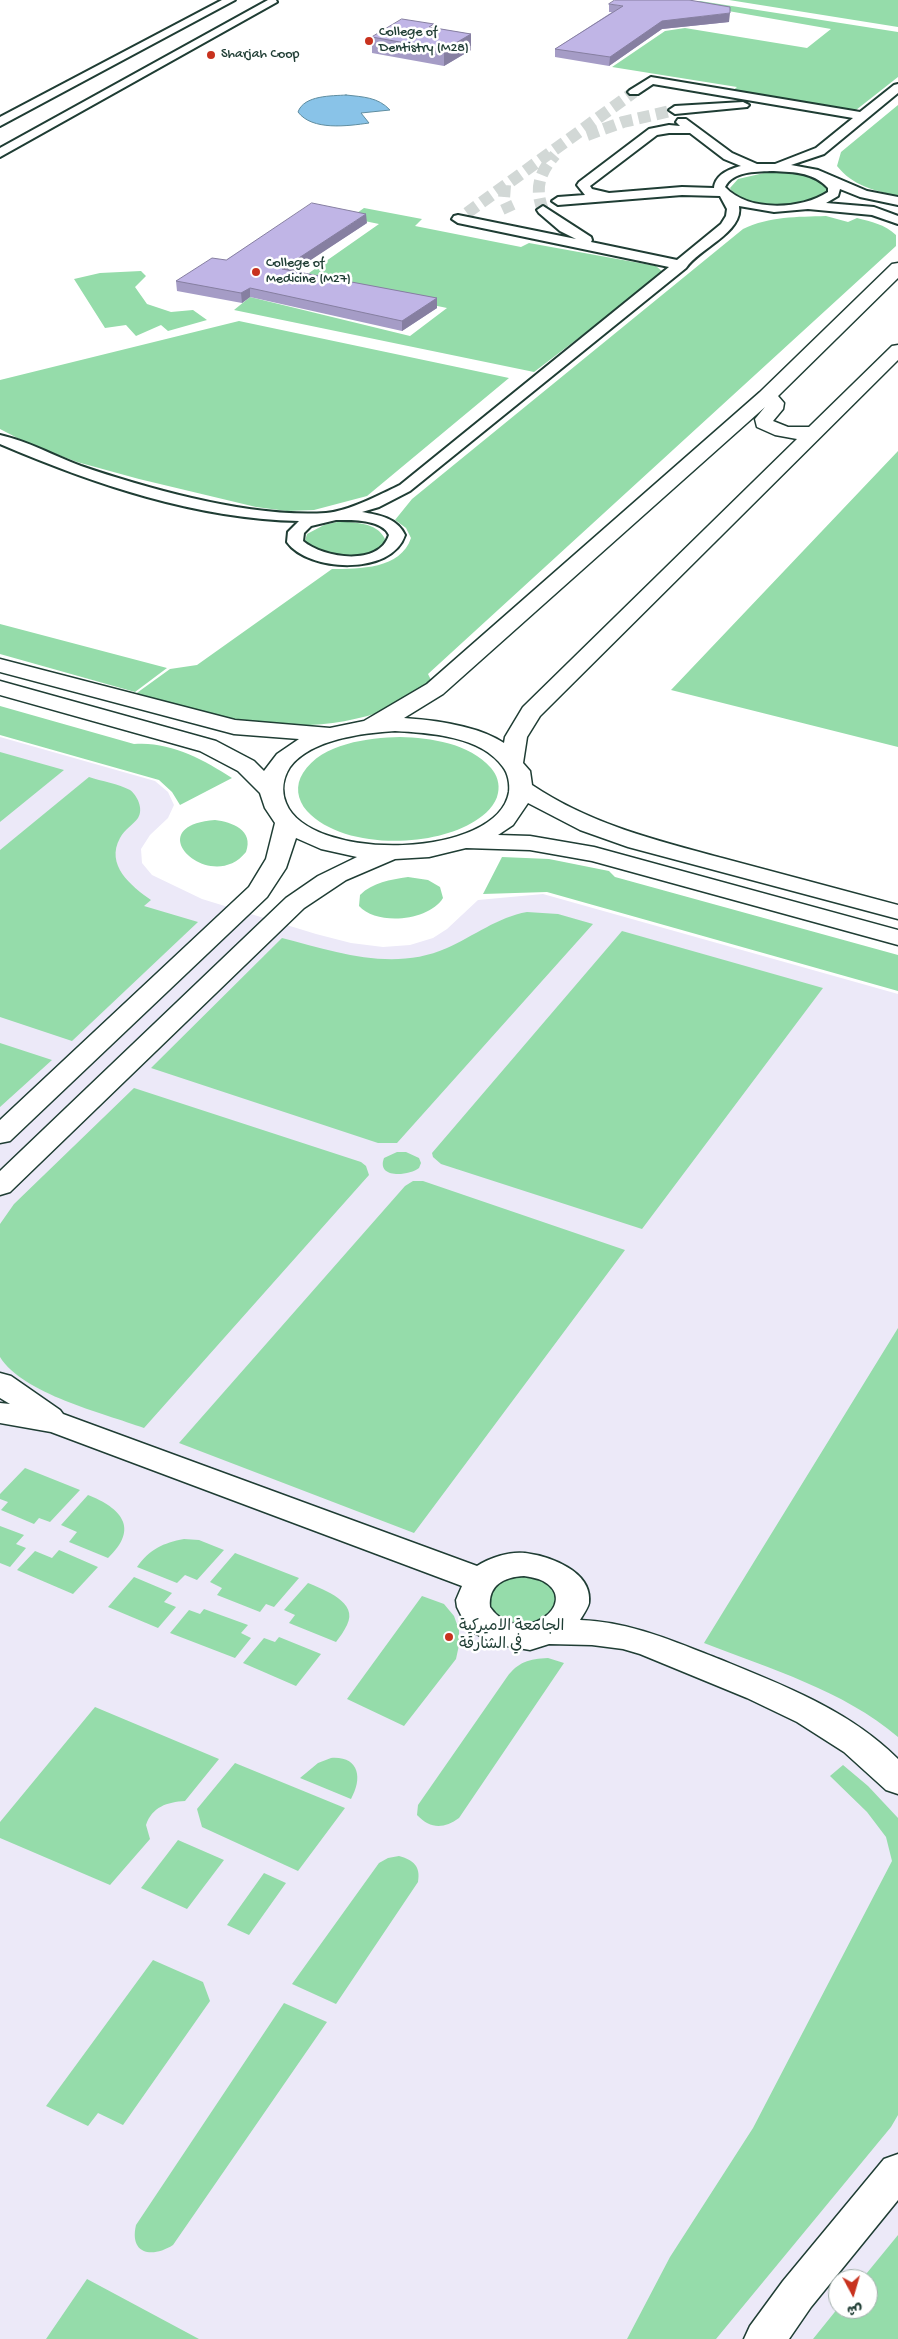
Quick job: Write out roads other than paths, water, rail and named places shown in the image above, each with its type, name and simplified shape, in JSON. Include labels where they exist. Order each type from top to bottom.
[{"type":"street","points":[[0,122],[230,0]]},
{"type":"street","points":[[0,153],[272,2],[265,0]]},
{"type":"street","points":[[634,92],[651,80],[862,116]]},
{"type":"street","points":[[770,167],[820,151],[898,87]]},
{"type":"street","points":[[674,111],[752,98]]},
{"type":"street","points":[[674,111],[735,105],[806,107]]},
{"type":"street","points":[[674,111],[692,130],[728,156],[755,168]]},
{"type":"street","points":[[610,197],[588,192],[583,185],[653,132],[670,129],[692,130]]},
{"type":"street","points":[[807,206],[829,198],[834,193],[834,187],[821,165],[820,151]]},
{"type":"street","points":[[295,542],[296,532],[306,523],[374,504],[405,488],[726,227],[734,213],[733,205],[719,187],[725,177],[755,168],[770,167],[803,170],[864,194],[898,201]]},
{"type":"street","points":[[558,201],[690,191],[725,195],[752,205],[782,208],[807,206],[874,211],[898,220]]},
{"type":"street","points":[[726,227],[782,208]]},
{"type":"street","points":[[543,210],[579,236],[614,251]]},
{"type":"street","points":[[467,213],[458,219],[681,265]]},
{"type":"street","points":[[516,220],[533,235]]},
{"type":"street","points":[[370,726],[409,706],[435,689],[766,396],[898,268]]},
{"type":"street","points":[[512,763],[516,737],[531,712],[898,350]]},
{"type":"street","points":[[766,396],[775,403],[774,409],[764,419],[764,423],[789,433],[814,432]]},
{"type":"street","points":[[0,439],[51,460],[100,477],[235,510],[278,516],[370,517],[384,522],[393,528]]},
{"type":"street","points":[[235,510],[269,524],[295,542],[300,549],[311,555],[342,560],[360,559],[387,550],[394,543],[396,536],[391,518],[392,508],[405,488]]},
{"type":"street","points":[[0,665],[234,727],[266,731],[332,734]]},
{"type":"street","points":[[0,688],[208,746],[246,766],[271,791]]},
{"type":"street","points":[[407,724],[454,731],[484,742],[500,752],[512,763],[519,776],[522,788],[517,804],[506,819],[488,832],[464,842],[432,850],[397,853],[368,851],[341,846],[317,839],[287,822],[276,808],[271,791],[278,769],[291,755],[309,743],[332,734],[370,726],[407,724]]},
{"type":"street","points":[[522,788],[539,802],[561,814],[611,834],[898,912]]},
{"type":"street","points":[[0,1135],[258,892],[270,877],[277,864],[287,822]]},
{"type":"street","points":[[464,842],[530,843],[594,854],[898,938]]},
{"type":"street","points":[[0,1186],[295,903],[329,878],[372,860],[397,853]]},
{"type":"street","points":[[258,892],[295,903]]},
{"type":"street","points":[[0,1383],[56,1423]]},
{"type":"street","points":[[0,1413],[56,1423],[480,1580]]},
{"type":"street","points":[[550,1632],[568,1617],[572,1607],[569,1587],[560,1577],[537,1566],[524,1564],[499,1568],[480,1580],[474,1590],[472,1601],[475,1612],[482,1622],[493,1629],[512,1636],[530,1637],[550,1632],[591,1633],[632,1639]]},
{"type":"street","points":[[572,1598],[601,1620],[632,1639],[781,1697],[820,1718],[857,1744],[898,1781]]},
{"type":"street","points":[[765,2339],[803,2287],[898,2171]]},
{"type":"water","points":[[346,95],[375,100],[390,110],[361,113],[369,123],[341,126],[321,125],[304,118],[298,112],[301,106],[312,99]]},
{"type":"tunnel","points":[[505,185],[634,92]]},
{"type":"tunnel","points":[[587,135],[623,122],[675,110]]},
{"type":"tunnel","points":[[543,210],[539,195],[540,181],[542,174],[555,155]]},
{"type":"tunnel","points":[[467,213],[505,185]]},
{"type":"tunnel","points":[[505,185],[504,199],[510,212]]},
{"type":"place","name":"College of Dentistry (M28)","points":[[369,41]]},
{"type":"place","name":"Sharjah Coop","points":[[211,55]]},
{"type":"place","name":"College of Medicine (M27)","points":[[256,272]]},
{"type":"place","name":"الجامعة الاميركية في الشارقة","points":[[449,1637]]}]
